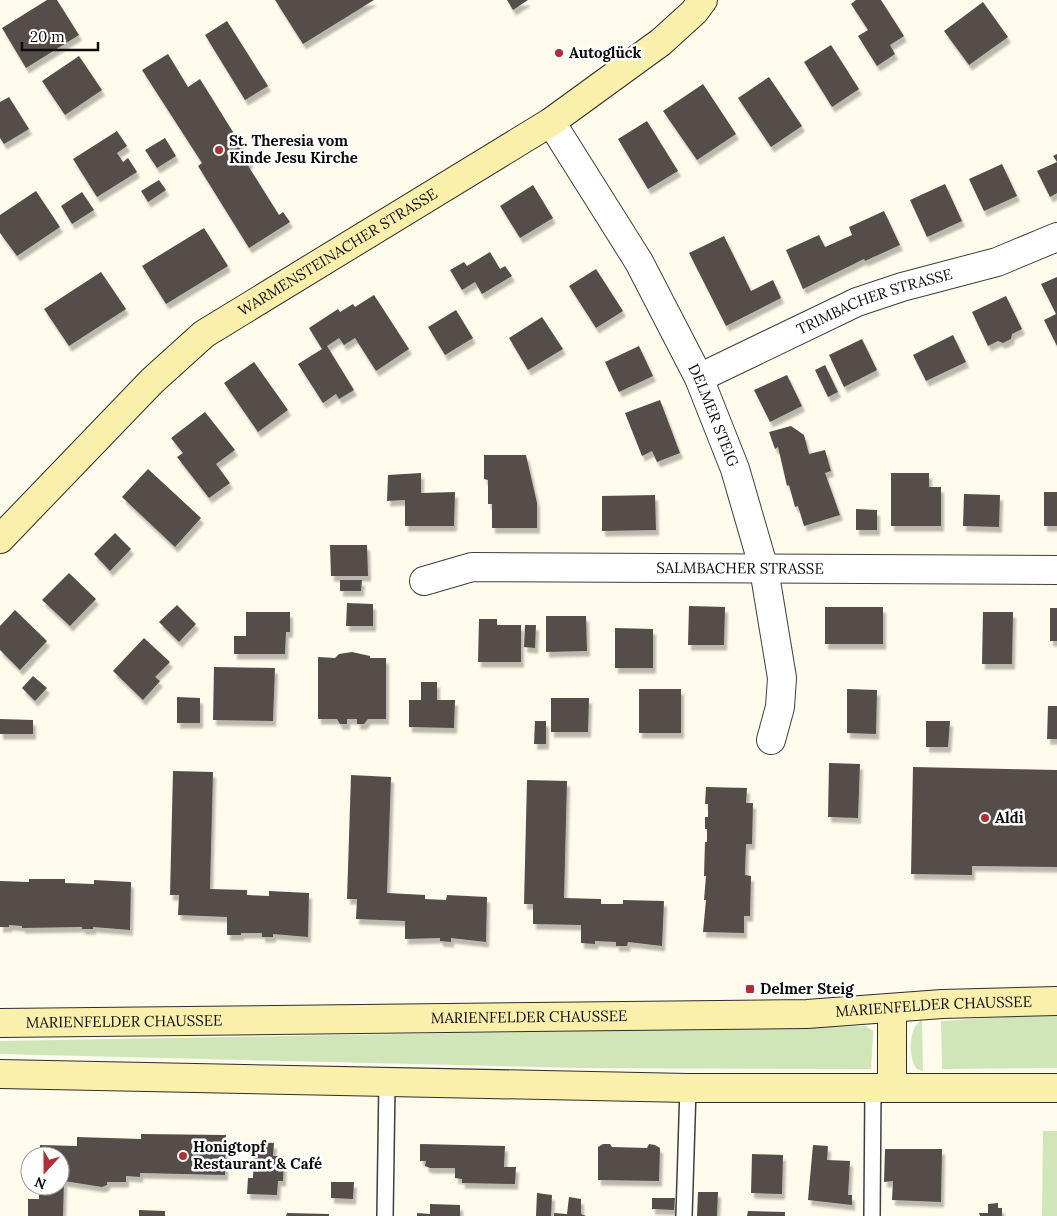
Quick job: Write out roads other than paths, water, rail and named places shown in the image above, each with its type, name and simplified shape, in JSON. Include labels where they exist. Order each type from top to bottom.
[{"type":"main road","name":"WARMENSTEINACHER STRASSE","points":[[0,539],[152,381],[204,334],[551,122],[661,42],[694,12],[703,0]]},
{"type":"main road","name":"MARIENFELDER CHAUSSEE","points":[[0,1022],[350,1017],[538,1018],[807,1014],[942,1004],[1057,1001]]},
{"type":"main road","points":[[882,1088],[892,1008]]},
{"type":"main road","points":[[0,1074],[387,1084],[688,1088],[1057,1088]]},
{"type":"street","name":"DELMER STEIG","points":[[551,122],[639,262],[699,378],[735,469],[764,569],[782,678],[780,707],[771,740]]},
{"type":"street","name":"TRIMBACHER STRASSE","points":[[699,378],[857,302],[902,287],[997,262],[1057,237]]},
{"type":"street","name":"SALMBACHER STRASSE","points":[[424,581],[472,567],[1057,570]]},
{"type":"lane","points":[[385,1216],[387,1084]]},
{"type":"lane","points":[[684,1216],[688,1088]]},
{"type":"lane","points":[[872,1216],[882,1088]]},
{"type":"place","name":"Autoglück","points":[[559,53]]},
{"type":"place","name":"St. Theresia vom Kinde Jesu Kirche","points":[[219,150]]},
{"type":"place","name":"Aldi","points":[[985,818]]},
{"type":"place","name":"Delmer Steig","points":[[750,989]]},
{"type":"place","name":"Honigtopf Restaurant & Café","points":[[183,1156]]}]
